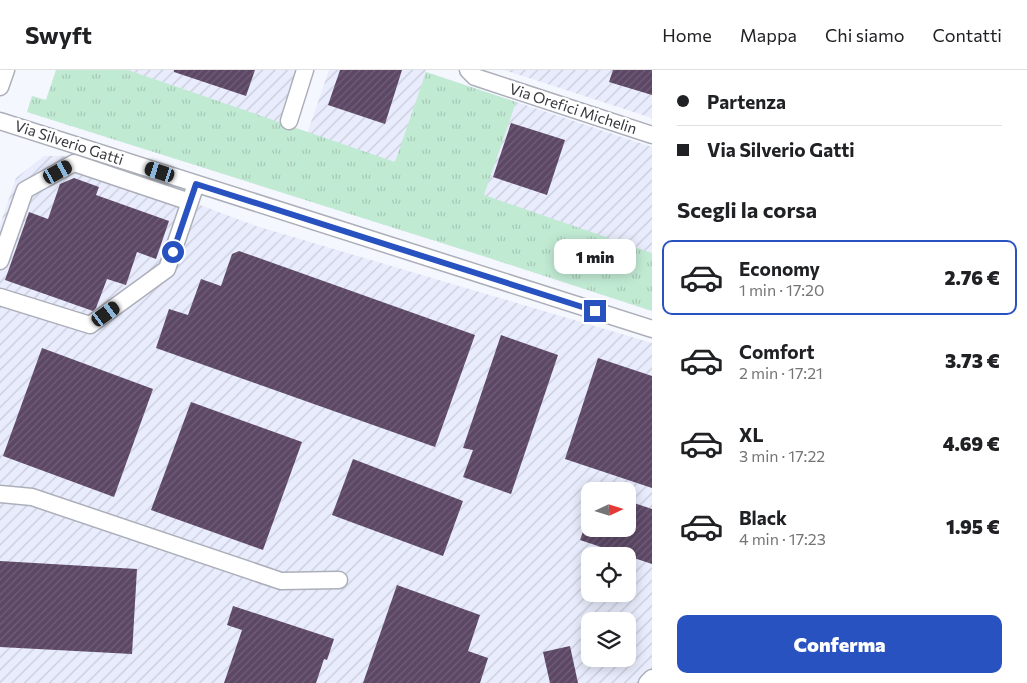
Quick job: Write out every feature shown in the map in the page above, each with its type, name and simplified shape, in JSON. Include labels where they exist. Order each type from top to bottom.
[{"type":"street","points":[[0,87],[6,70]]},
{"type":"street","points":[[289,121],[306,70]]},
{"type":"street","name":"Via Orefici Michelin","points":[[468,70],[475,77],[652,135]]},
{"type":"street","name":"Via Silverio Gatti","points":[[0,121],[652,329]]},
{"type":"street","points":[[0,261],[25,190],[74,163],[190,202]]},
{"type":"street","points":[[0,297],[90,325],[167,269],[196,184]]},
{"type":"street","points":[[0,494],[32,496],[281,581],[339,580]]},
{"type":"street","points":[[647,683],[652,678]]},
{"type":"shaded area","points":[[56,70],[297,70],[279,122],[307,134],[329,70],[426,70],[426,72],[652,147],[652,311],[27,112],[32,96],[46,100]]},
{"type":"shaded area","points":[[504,70],[652,70],[652,118]]},
{"type":"shaded area","points":[[44,156],[70,156],[256,226],[652,343],[652,683],[0,683],[0,225],[16,178]]},
{"type":"green space","points":[[56,70],[128,70],[395,162],[426,72],[516,102],[484,195],[652,253],[652,311],[27,112],[32,96],[46,100]]},
{"type":"building","points":[[174,70],[255,70],[246,96],[174,72]]},
{"type":"building","points":[[340,70],[402,70],[385,124],[328,105]]},
{"type":"building","points":[[613,70],[652,70],[652,95],[609,82]]},
{"type":"building","points":[[511,123],[565,140],[547,195],[493,177]]},
{"type":"building","points":[[74,178],[99,187],[96,195],[169,221],[156,259],[137,252],[126,285],[107,279],[96,308],[93,311],[5,280],[29,212],[48,219],[60,184]]},
{"type":"building","points":[[239,251],[475,335],[435,447],[156,348],[169,309],[188,315],[201,279],[221,286],[232,254]]},
{"type":"building","points":[[501,335],[558,355],[511,494],[463,477],[473,450],[463,448]]},
{"type":"building","points":[[42,348],[153,389],[114,497],[3,456]]},
{"type":"building","points":[[598,358],[652,376],[652,488],[565,459]]},
{"type":"building","points":[[191,402],[302,442],[263,550],[151,510]]},
{"type":"building","points":[[353,459],[463,501],[443,556],[332,515]]},
{"type":"building","points":[[636,504],[652,509],[652,564],[636,559],[636,547],[601,547],[580,540],[581,537],[636,538]]},
{"type":"building","points":[[0,561],[137,569],[132,654],[0,647]]},
{"type":"building","points":[[397,585],[480,615],[468,651],[488,658],[480,683],[363,683]]},
{"type":"building","points":[[233,606],[334,639],[327,660],[324,659],[316,683],[224,683],[242,630],[227,625]]},
{"type":"building","points":[[570,646],[578,683],[550,683],[543,652]]},
{"type":"route","points":[[173,252],[196,184],[595,311]]}]
